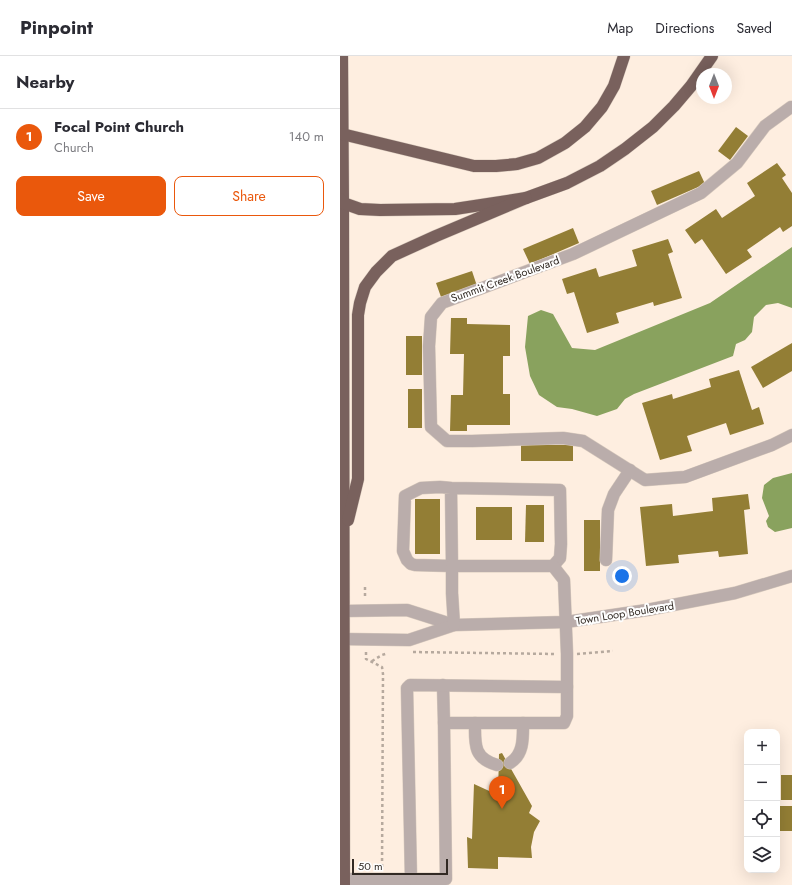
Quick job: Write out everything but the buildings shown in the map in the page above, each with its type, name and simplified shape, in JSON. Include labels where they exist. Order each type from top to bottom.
[{"type":"highway","points":[[342,56],[344,540],[342,640],[344,882]]},
{"type":"highway","points":[[342,134],[474,166],[517,164],[538,158],[565,143],[585,128],[602,107],[614,86],[624,56]]},
{"type":"highway","points":[[344,540],[358,479],[358,315],[360,303],[366,287],[376,272],[392,256],[526,198],[567,183],[600,166],[653,127],[691,86],[712,56]]},
{"type":"highway","points":[[342,201],[360,209],[455,209],[526,198]]},
{"type":"street","name":"Summit Creek Boulevard","points":[[792,108],[765,126],[737,163],[700,193],[573,254],[442,303],[431,317],[429,346],[431,427],[447,441],[563,438],[583,441],[645,480],[685,477],[772,445],[792,435]]},
{"type":"street","points":[[606,560],[608,510],[614,494],[630,470]]},
{"type":"street","points":[[440,487],[560,490],[560,558],[553,566],[452,566],[411,564],[407,560],[403,551],[405,496],[421,488],[440,487]]},
{"type":"street","points":[[451,488],[452,594],[454,625]]},
{"type":"street","points":[[444,723],[564,723],[567,716],[567,654],[564,580],[553,566]]},
{"type":"street","name":"Town Loop Boulevard","points":[[342,640],[409,640],[454,625],[566,622],[648,610],[735,594],[792,576]]},
{"type":"street","name":"Town Loop Boulevard","points":[[342,612],[407,610],[454,625]]},
{"type":"street","points":[[411,879],[407,688],[410,685],[567,687]]},
{"type":"street","points":[[344,882],[446,879],[443,685]]},
{"type":"street","points":[[475,723],[475,740],[477,750],[482,758],[497,765]]},
{"type":"street","points":[[510,763],[517,758],[521,751],[523,723]]},
{"type":"path","points":[[406,652],[567,654],[613,651]]},
{"type":"path","points":[[382,871],[383,674],[382,667],[372,661],[391,652]]},
{"type":"shaded area","points":[[792,247],[792,308],[778,303],[766,305],[754,317],[752,332],[745,340],[736,344],[733,356],[634,394],[625,399],[617,409],[597,416],[572,409],[557,407],[539,395],[530,376],[525,347],[528,316],[541,310],[553,314],[572,348],[595,350],[710,303]]},
{"type":"shaded area","points":[[792,473],[792,528],[775,532],[768,527],[766,521],[769,516],[762,498],[764,485],[773,478]]},
{"type":"place","name":"Focal Point Church","points":[[502,809]]}]
